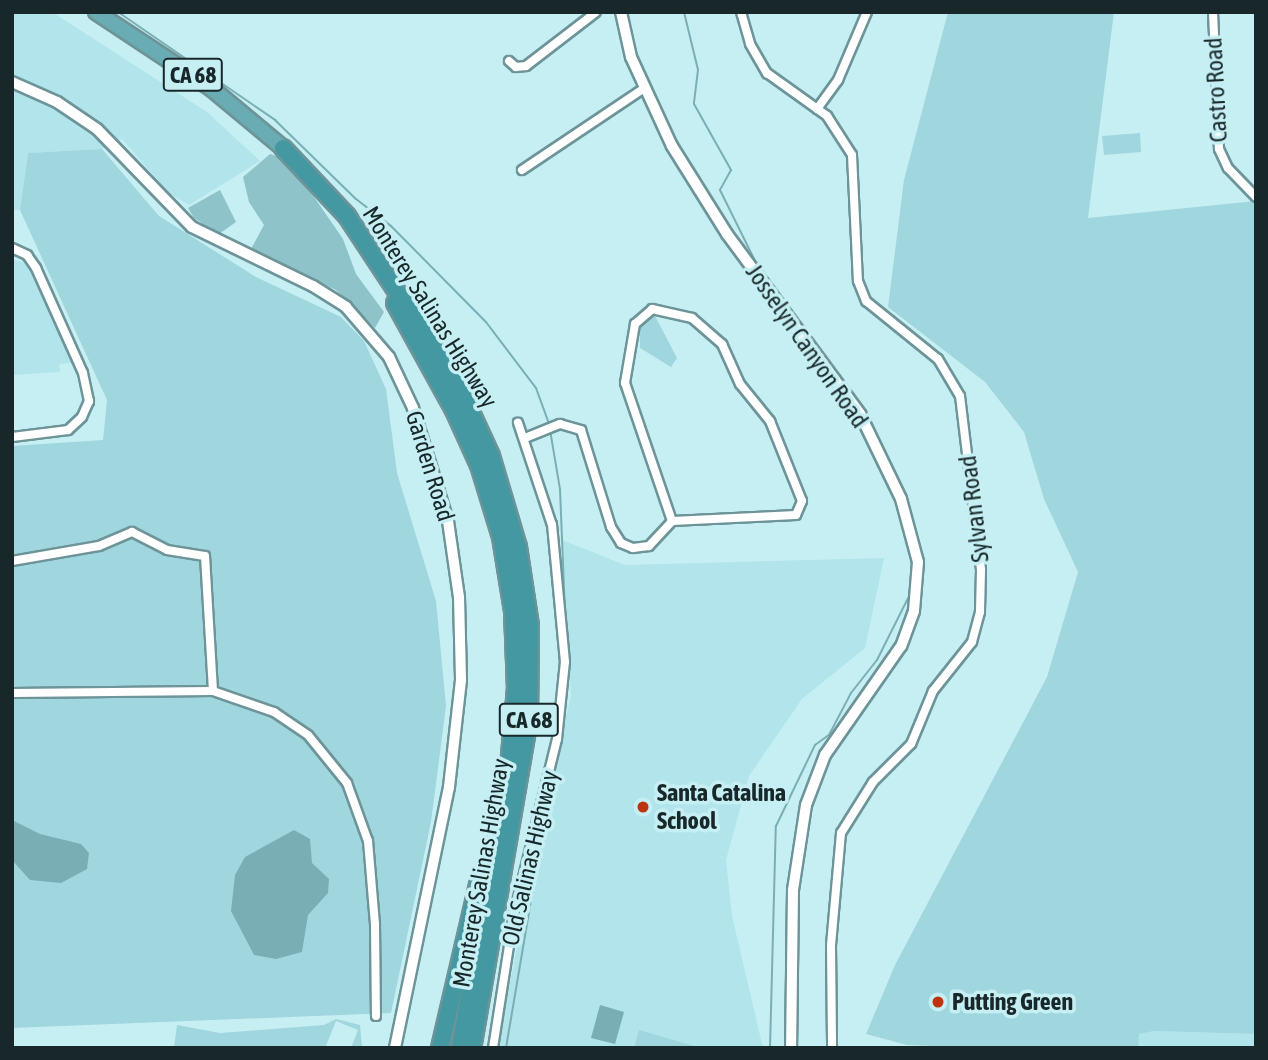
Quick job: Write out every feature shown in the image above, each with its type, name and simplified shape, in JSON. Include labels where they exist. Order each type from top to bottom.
[{"type":"highway","name":"Monterey Salinas Highway","points":[[96,12],[211,88],[283,148],[347,216],[459,386],[491,456],[518,547],[530,625],[529,727],[472,1048]]},
{"type":"highway","name":"Monterey Salinas Highway","points":[[283,148],[324,195],[375,269],[438,379],[476,458],[499,529],[513,604],[516,671],[511,751]]},
{"type":"highway","points":[[442,1048],[511,751]]},
{"type":"highway","name":"CA 68","points":[[460,1048],[511,751]]},
{"type":"street","points":[[509,61],[516,67],[526,66],[596,12]]},
{"type":"street","name":"Josselyn Canyon Road","points":[[621,12],[643,89],[722,227],[860,414],[901,499],[918,562],[914,611],[901,646],[873,691],[831,744],[806,805],[793,890],[791,1048]]},
{"type":"street","name":"Sylvan Road","points":[[741,12],[750,44],[767,73],[817,109],[838,130],[855,166],[861,291],[874,310],[938,359],[960,396],[981,576],[980,612],[972,642],[929,699],[911,744],[873,782],[841,833],[831,946],[832,1048]]},
{"type":"street","points":[[817,109],[838,80],[867,12]]},
{"type":"street","name":"Castro Road","points":[[1213,12],[1219,149],[1228,168],[1256,197]]},
{"type":"street","name":"Garden Road","points":[[12,82],[57,102],[97,129],[192,227],[313,286],[346,307],[389,357],[413,408],[448,522],[459,597],[461,680],[449,787],[395,1048]]},
{"type":"street","points":[[522,170],[643,89]]},
{"type":"street","points":[[12,248],[27,255],[36,268],[83,373],[89,401],[82,417],[68,430],[12,437]]},
{"type":"street","points":[[657,309],[692,318],[722,344],[740,384],[770,421],[802,501],[793,517],[673,521],[628,400],[624,377],[635,324],[657,309]]},
{"type":"street","name":"Old Salinas Highway","points":[[493,1048],[514,914],[554,754],[565,678],[564,617],[555,540],[526,438],[518,423]]},
{"type":"street","points":[[526,438],[560,424],[581,430],[612,532],[625,545],[642,548],[655,544],[673,521]]},
{"type":"street","points":[[12,561],[88,549],[132,532],[167,551],[205,556],[213,691]]},
{"type":"street","points":[[12,693],[213,691],[290,721],[322,749],[352,793],[364,826],[372,872],[376,1016]]},
{"type":"shaded area","points":[[12,12],[52,12],[207,112],[260,161],[189,205],[169,193],[122,139],[102,149],[28,153],[20,210],[12,210]]},
{"type":"shaded area","points":[[948,12],[1114,12],[1088,218],[1256,201],[1256,1034],[1154,1031],[1139,1034],[1138,1048],[985,1048],[907,1045],[866,1034],[895,965],[1047,677],[1078,572],[1044,499],[1024,432],[985,382],[888,307],[904,180]]},
{"type":"shaded area","points":[[1140,133],[1141,152],[1104,155],[1102,136]]},
{"type":"shaded area","points":[[102,149],[159,216],[256,277],[341,317],[364,341],[386,389],[397,473],[436,601],[446,706],[431,822],[391,1013],[12,1028],[12,446],[103,440],[107,400],[20,210],[28,153]]},
{"type":"shaded area","points":[[270,154],[282,158],[303,181],[343,239],[356,274],[384,312],[375,328],[336,290],[251,249],[264,225],[249,202],[243,177]]},
{"type":"shaded area","points":[[220,190],[236,222],[219,234],[194,218],[188,208]]},
{"type":"shaded area","points":[[12,260],[23,262],[33,275],[72,363],[59,364],[60,372],[12,375]]},
{"type":"shaded area","points":[[654,314],[677,358],[671,367],[640,348],[640,325]]},
{"type":"shaded area","name":"Santa Catalina School","points":[[562,540],[625,565],[884,558],[865,648],[802,699],[749,776],[726,860],[732,916],[763,1048],[498,1048],[537,839],[571,696]]},
{"type":"shaded area","points":[[12,820],[40,834],[81,844],[89,853],[87,869],[61,883],[30,880],[12,860]]},
{"type":"shaded area","points":[[294,830],[310,839],[312,863],[329,879],[328,893],[308,915],[302,952],[276,959],[254,955],[231,911],[235,875],[245,857]]},
{"type":"shaded area","points":[[600,1005],[624,1012],[615,1044],[591,1038]]},
{"type":"shaded area","points":[[336,1019],[360,1025],[362,1048],[351,1048],[358,1030],[336,1021],[325,1048],[174,1048],[177,1025],[220,1033],[324,1025]]},
{"type":"shaded area","points":[[639,1030],[701,1048],[634,1048]]},
{"type":"shaded area","points":[[1153,1031],[1256,1034],[1256,1048],[1138,1048],[1138,1034]]},
{"type":"waterway","points":[[118,12],[275,120],[356,199],[391,226],[486,322],[536,388],[549,424]]},
{"type":"waterway","points":[[684,12],[698,70],[694,104],[731,170],[720,190],[760,271]]},
{"type":"waterway","points":[[868,420],[892,468]]},
{"type":"waterway","points":[[550,430],[560,489],[566,637]]},
{"type":"waterway","points":[[907,502],[919,546]]},
{"type":"waterway","points":[[770,1048],[776,826],[815,745],[829,735],[851,693],[877,660],[910,594]]},
{"type":"waterway","points":[[506,1048],[551,781]]},
{"type":"place","name":"Santa Catalina School","points":[[643,807]]},
{"type":"place","name":"Putting Green","points":[[938,1002]]}]
